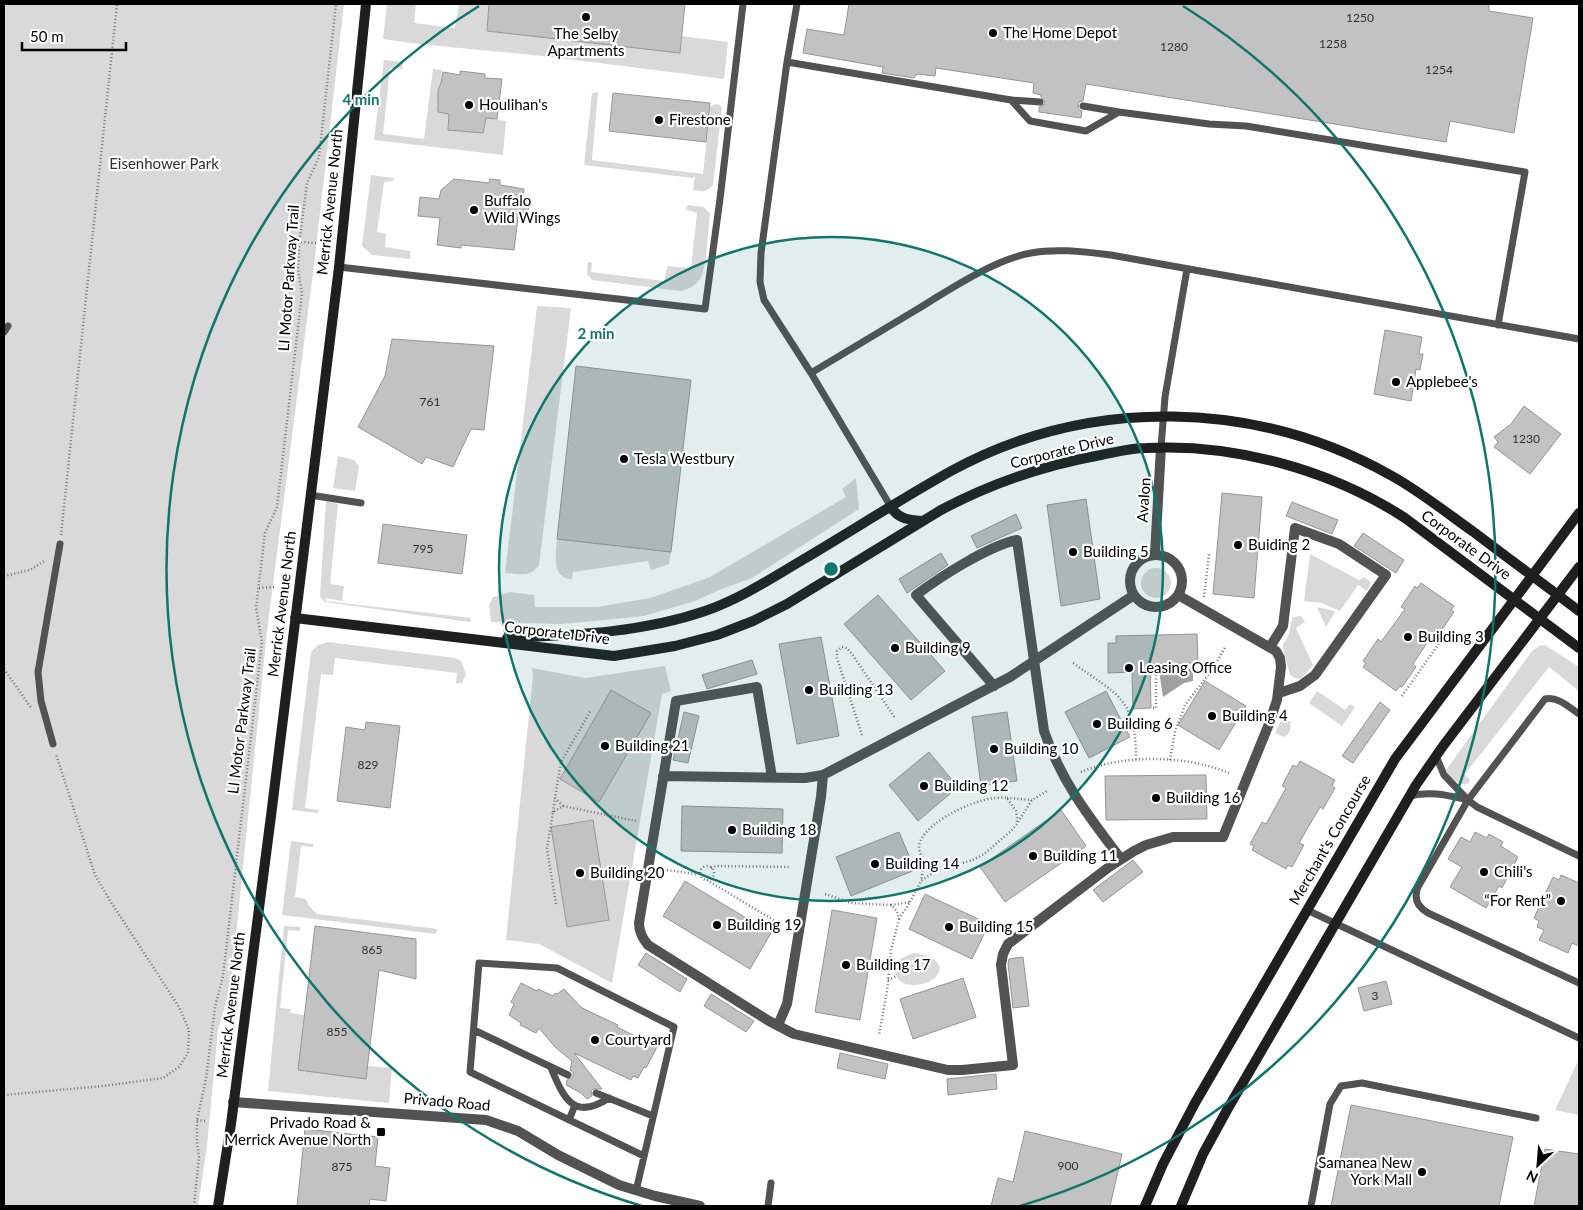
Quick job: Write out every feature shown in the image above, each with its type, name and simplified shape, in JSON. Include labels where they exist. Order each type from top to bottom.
[{"type":"main road","name":"Merrick Avenue North","points":[[218,1206],[271,816],[339,267],[366,4]]},
{"type":"main road","name":"Corporate Drive","points":[[478,639],[606,633],[664,622],[704,611],[723,604],[760,585],[954,470],[994,451],[1038,435],[1085,424],[1164,416],[1220,420],[1277,429],[1357,458],[1393,476],[1424,496],[1579,610]]},
{"type":"main road","name":"Corporate Drive","points":[[295,618],[614,656],[654,650],[717,635],[771,613],[922,521],[962,499],[1022,474],[1089,457],[1133,449],[1161,448],[1201,449],[1258,458],[1306,470],[1378,502],[1405,518],[1579,648]]},
{"type":"main road","points":[[891,507],[894,512],[903,518],[922,521]]},
{"type":"main road","name":"Merchant's Concourse","points":[[1145,1206],[1163,1164],[1195,1103],[1395,760],[1579,513]]},
{"type":"main road","points":[[1181,1206],[1215,1131],[1409,796],[1436,756],[1579,567]]},
{"type":"street","name":"Avalon","points":[[1155,554],[1161,448]]},
{"type":"street","points":[[1270,647],[1283,626],[1294,528],[1339,544],[1386,575],[1315,676],[1300,686],[1279,693]]},
{"type":"street","points":[[994,686],[916,595],[935,581],[993,548],[1017,540],[1044,731],[1054,760],[1077,801],[1121,859]]},
{"type":"street","points":[[1155,554],[1166,556],[1172,560],[1179,568],[1182,580],[1181,589],[1175,599],[1165,605],[1154,607],[1144,603],[1134,595],[1130,582],[1132,570],[1139,560],[1155,554]]},
{"type":"street","points":[[663,776],[805,778],[823,775],[994,686],[1134,595]]},
{"type":"street","points":[[772,777],[757,687],[676,701],[639,923],[641,935],[648,944],[778,1026],[802,1036],[948,1070],[1013,1065],[1002,965],[1003,954],[1008,944],[1121,859],[1146,845],[1173,837],[1224,836],[1269,724],[1279,693],[1281,662],[1276,651],[1178,595]]},
{"type":"street","points":[[778,1026],[787,1004],[823,775]]},
{"type":"street","name":"Privado Road","points":[[233,1102],[486,1120],[508,1127],[577,1165],[619,1185],[679,1204],[700,1206]]},
{"type":"lane","points":[[339,267],[705,309],[743,4]]},
{"type":"lane","points":[[797,4],[787,62],[761,253],[760,282],[764,300],[811,373],[891,507]]},
{"type":"lane","points":[[787,62],[1011,100],[1040,102]]},
{"type":"lane","points":[[1011,100],[1030,121],[1086,131],[1119,112]]},
{"type":"lane","points":[[1083,106],[1208,124],[1246,126],[1525,172],[1498,325]]},
{"type":"lane","points":[[811,373],[990,268],[1031,253],[1068,251],[1089,252],[1579,339]]},
{"type":"lane","points":[[1161,448],[1165,396],[1187,269]]},
{"type":"lane","points":[[310,495],[361,502]]},
{"type":"lane","points":[[53,744],[41,701],[38,672],[60,544]]},
{"type":"lane","points":[[1579,714],[1560,701],[1549,698],[1545,699],[1468,800],[1416,892],[1417,902],[1428,913],[1579,983]]},
{"type":"lane","points":[[1436,756],[1444,775],[1477,807],[1579,856]]},
{"type":"lane","points":[[1409,796],[1423,793],[1438,793],[1468,800]]},
{"type":"lane","points":[[1307,910],[1579,1038]]},
{"type":"lane","points":[[636,1191],[674,1027],[557,968],[479,964],[470,1072],[644,1156]]},
{"type":"lane","points":[[474,1030],[568,1075]]},
{"type":"lane","points":[[552,1068],[568,1100],[575,1105],[590,1108],[609,1098]]},
{"type":"lane","points":[[1311,1206],[1330,1104],[1341,1086],[1362,1083],[1536,1118]]},
{"type":"lane","points":[[596,1093],[653,1116]]},
{"type":"lane","points":[[569,1120],[575,1105]]},
{"type":"lane","points":[[768,1206],[771,1183]]},
{"type":"path","points":[[4,576],[30,570],[49,558],[60,544],[117,4]]},
{"type":"path","name":"LI Motor Parkway Trail","points":[[194,1206],[199,1157],[197,1120],[206,1079],[215,1006],[223,976],[259,672],[262,642],[256,608],[265,533],[277,507],[302,293],[298,269],[300,242],[307,183],[319,157],[336,4]]},
{"type":"path","points":[[300,242],[317,243]]},
{"type":"path","points":[[1204,597],[1209,554]]},
{"type":"path","points":[[259,588],[276,587]]},
{"type":"path","points":[[1402,696],[1440,642]]},
{"type":"path","points":[[1170,760],[1180,714],[1192,694],[1199,688],[1212,670],[1226,646]]},
{"type":"path","points":[[862,735],[837,658],[837,651],[842,648],[847,648],[852,654],[895,718]]},
{"type":"path","points":[[1073,663],[1124,701],[1133,723],[1136,738],[1136,760]]},
{"type":"path","points":[[4,669],[33,712]]},
{"type":"path","points":[[1153,708],[1156,708],[1156,671],[1212,670]]},
{"type":"path","points":[[556,904],[547,849],[561,762],[592,710]]},
{"type":"path","points":[[4,1094],[103,1086],[163,1078],[179,1067],[188,1053],[189,1030],[179,1007],[95,875],[53,744]]},
{"type":"path","points":[[1081,772],[1104,764],[1136,760],[1170,760],[1195,762],[1229,773]]},
{"type":"path","points":[[921,881],[937,870],[973,860],[984,854],[1011,832],[1032,800],[1047,791]]},
{"type":"path","points":[[879,1035],[891,950],[899,919],[921,881],[923,862],[918,848],[920,841],[953,811],[975,802],[1001,797],[1032,800]]},
{"type":"path","points":[[555,798],[562,806],[636,821]]},
{"type":"path","points":[[1007,798],[1016,811],[1017,824]]},
{"type":"path","points":[[553,812],[562,806]]},
{"type":"path","points":[[923,862],[937,870]]},
{"type":"path","points":[[700,873],[701,869],[705,866],[711,868],[716,866],[790,867]]},
{"type":"path","points":[[708,880],[713,874],[711,868]]},
{"type":"path","points":[[668,870],[700,873]]},
{"type":"path","points":[[700,873],[703,878],[780,924]]},
{"type":"path","points":[[825,894],[851,903],[891,905],[910,902]]},
{"type":"path","points":[[891,905],[899,919]]},
{"type":"path","points":[[888,980],[897,976]]},
{"type":"path","points":[[197,1120],[206,1121]]},
{"type":"green space","name":"Eisenhower Park","points":[[4,4],[344,4],[314,265],[267,631],[232,975],[218,1030],[207,1146],[198,1206],[4,1206]]},
{"type":"green space","points":[[387,4],[416,4],[414,23],[455,28],[459,4],[489,4],[487,31],[680,53],[682,36],[728,42],[724,79],[383,39]]},
{"type":"green space","points":[[384,60],[403,62],[402,69],[390,68],[383,134],[424,139],[433,69],[442,70],[438,112],[449,114],[448,130],[483,133],[486,118],[506,121],[503,155],[374,140]]},
{"type":"green space","points":[[598,92],[592,160],[703,174],[710,108],[712,105],[718,104],[722,107],[713,185],[707,190],[696,191],[693,190],[695,175],[693,178],[584,165],[592,93]]},
{"type":"green space","points":[[371,175],[394,178],[393,181],[384,182],[377,232],[386,234],[385,247],[410,251],[410,259],[372,255],[362,246]]},
{"type":"green space","points":[[688,205],[704,207],[710,214],[704,266],[700,279],[694,286],[680,291],[592,280],[587,274],[588,262],[592,263],[591,272],[664,281],[668,266],[691,268],[697,213],[687,210]]},
{"type":"green space","points":[[537,306],[571,308],[539,565],[528,574],[505,573]]},
{"type":"green space","points":[[338,456],[354,460],[359,466],[355,491],[333,488]]},
{"type":"green space","points":[[856,478],[859,509],[752,578],[695,601],[644,616],[615,619],[561,624],[491,622],[489,605],[493,597],[510,592],[534,595],[535,607],[597,607],[650,598],[710,577],[846,497],[842,489]]},
{"type":"green space","points":[[326,501],[338,504],[330,584],[344,586],[342,601],[325,598],[326,601],[471,618],[470,622],[325,602],[320,597]]},
{"type":"green space","points":[[557,539],[671,552],[669,564],[651,570],[648,561],[573,572],[572,579],[565,578],[561,575],[556,564]]},
{"type":"green space","points":[[1310,554],[1359,580],[1364,577],[1371,582],[1367,591],[1358,585],[1340,611],[1322,603],[1304,601]]},
{"type":"green space","points":[[1156,568],[1167,572],[1171,583],[1167,594],[1156,598],[1145,594],[1141,583],[1145,572]]},
{"type":"green space","points":[[1317,607],[1335,612],[1326,627]]},
{"type":"green space","points":[[1299,616],[1305,622],[1296,628],[1313,665],[1301,679],[1290,675],[1283,648],[1289,634],[1292,618]]},
{"type":"green space","points":[[328,642],[455,658],[461,661],[466,674],[462,683],[456,683],[457,673],[335,658],[333,675],[321,674],[305,808],[318,810],[318,813],[292,810],[311,652],[318,645]]},
{"type":"green space","points":[[1545,645],[1579,667],[1579,691],[1549,667],[1465,774],[1470,780],[1468,784],[1460,784],[1454,781],[1446,770],[1532,651],[1539,646]]},
{"type":"green space","points":[[665,666],[671,691],[662,694],[612,983],[539,944],[506,940],[533,676],[532,668],[586,678]]},
{"type":"green space","points":[[1317,691],[1345,710],[1350,704],[1355,707],[1342,726],[1309,703]]},
{"type":"green space","points":[[1290,721],[1288,734],[1284,737],[1275,733],[1280,722]]},
{"type":"green space","points":[[291,841],[313,844],[313,847],[301,846],[295,897],[306,899],[309,906],[317,914],[437,929],[436,934],[282,915]]},
{"type":"green space","points":[[284,926],[300,927],[300,931],[288,930],[280,1008],[291,1009],[290,1013],[304,1015],[299,1069],[367,1066],[392,1068],[389,1103],[268,1091]]},
{"type":"green space","points":[[914,953],[936,961],[940,970],[938,975],[925,983],[911,985],[902,983],[894,971],[895,967],[900,959]]},
{"type":"green space","points":[[1579,1059],[1579,1115],[1555,1110]]},
{"type":"shaded area","points":[[1193,669],[1193,681],[1184,683],[1163,697],[1159,671]]},
{"type":"building","name":"The Selby Apartments","points":[[489,4],[685,4],[680,53],[487,31]]},
{"type":"building","points":[[849,4],[1489,4],[1489,11],[1533,18],[1514,133],[1450,121],[1446,142],[1086,84],[1083,101],[1079,102],[1078,106],[1079,110],[1082,111],[1081,118],[1039,112],[1039,107],[1044,105],[1045,102],[1041,95],[1033,93],[1034,83],[936,68],[935,76],[917,74],[914,78],[882,73],[883,67],[803,53],[807,29],[844,35]]},
{"type":"building","name":"Houlihan's","points":[[460,71],[485,74],[485,78],[502,79],[497,119],[486,118],[483,133],[448,130],[449,114],[438,112],[438,90],[443,72],[460,75]]},
{"type":"building","name":"Firestone","points":[[613,93],[710,103],[706,142],[609,131]]},
{"type":"building","name":"Buffalo Wild Wings","points":[[454,179],[489,183],[490,179],[500,180],[500,185],[524,189],[522,203],[529,204],[527,218],[518,217],[514,250],[461,245],[461,248],[437,245],[440,218],[418,216],[420,197],[439,199],[441,190]]},
{"type":"building","points":[[1385,330],[1422,337],[1419,354],[1423,354],[1420,370],[1416,369],[1411,401],[1374,394]]},
{"type":"building","points":[[392,339],[494,346],[484,430],[471,429],[453,467],[426,457],[422,464],[358,427],[385,376]]},
{"type":"building","name":"Tesla Westbury","points":[[576,366],[691,380],[671,552],[557,539]]},
{"type":"building","points":[[1524,406],[1561,434],[1530,474],[1494,447],[1498,442],[1494,437],[1511,424]]},
{"type":"building","name":"Buiding 2","points":[[1222,493],[1262,497],[1254,598],[1213,594]]},
{"type":"building","name":"Building 5","points":[[1086,499],[1100,599],[1061,606],[1047,505]]},
{"type":"building","points":[[1292,502],[1338,520],[1332,534],[1286,516]]},
{"type":"building","points":[[1016,514],[1022,528],[977,548],[971,536]]},
{"type":"building","points":[[383,524],[467,535],[462,574],[378,563]]},
{"type":"building","points":[[1363,533],[1404,560],[1396,573],[1354,546]]},
{"type":"building","points":[[941,553],[948,565],[907,593],[899,579]]},
{"type":"building","name":"Building 3","points":[[1421,583],[1454,606],[1451,610],[1454,612],[1439,634],[1435,631],[1413,664],[1416,667],[1402,687],[1400,686],[1396,691],[1363,667],[1366,663],[1363,661],[1378,639],[1381,642],[1405,609],[1401,607],[1415,586],[1417,588]]},
{"type":"building","name":"Building 9","points":[[878,595],[945,671],[911,700],[844,624]]},
{"type":"building","name":"Leasing Office","points":[[1197,634],[1198,663],[1150,664],[1151,708],[1133,709],[1132,672],[1108,673],[1108,643],[1116,643],[1116,636]]},
{"type":"building","name":"Building 13","points":[[821,637],[839,736],[797,744],[779,644]]},
{"type":"building","points":[[752,660],[757,674],[707,689],[702,675]]},
{"type":"building","name":"Building 4","points":[[1205,681],[1246,706],[1219,750],[1178,725]]},
{"type":"building","name":"Building 21","points":[[611,690],[651,713],[599,802],[560,779]]},
{"type":"building","name":"Building 6","points":[[1106,691],[1130,737],[1089,758],[1065,712]]},
{"type":"building","points":[[1380,702],[1390,710],[1353,763],[1342,756]]},
{"type":"building","points":[[684,712],[699,716],[688,763],[673,760]]},
{"type":"building","name":"Building 10","points":[[1007,712],[1017,781],[981,786],[972,717]]},
{"type":"building","points":[[366,722],[400,726],[390,808],[337,801],[346,727],[365,730]]},
{"type":"building","name":"Building 12","points":[[929,752],[958,787],[918,821],[889,785]]},
{"type":"building","points":[[1300,761],[1335,780],[1332,786],[1335,788],[1323,809],[1320,807],[1299,843],[1304,845],[1292,867],[1288,865],[1286,869],[1252,850],[1254,846],[1250,844],[1262,822],[1266,824],[1286,788],[1282,786],[1293,765],[1297,767]]},
{"type":"building","name":"Building 16","points":[[1206,775],[1207,819],[1106,820],[1105,776]]},
{"type":"building","name":"Building 18","points":[[682,806],[783,809],[782,853],[681,851]]},
{"type":"building","name":"Building 11","points":[[1061,810],[1086,846],[1005,902],[980,867]]},
{"type":"building","name":"Building 20","points":[[593,820],[609,920],[567,927],[551,827]]},
{"type":"building","name":"Building 14","points":[[899,832],[915,870],[851,896],[836,857]]},
{"type":"building","name":"Chili's","points":[[1475,832],[1487,838],[1489,834],[1503,842],[1501,846],[1518,857],[1502,888],[1499,886],[1486,908],[1450,887],[1462,867],[1448,859],[1461,837],[1470,842]]},
{"type":"building","points":[[1133,860],[1143,872],[1103,902],[1093,890]]},
{"type":"building","name":"“For Rent”","points":[[1561,875],[1579,883],[1579,946],[1572,943],[1568,953],[1539,940],[1544,930],[1537,927],[1539,921],[1534,918],[1553,877],[1559,880]]},
{"type":"building","name":"Building 19","points":[[685,881],[771,933],[750,969],[663,916]]},
{"type":"building","name":"Building 15","points":[[925,894],[989,924],[972,959],[909,929]]},
{"type":"building","name":"Building 17","points":[[832,910],[877,918],[860,1020],[815,1012]]},
{"type":"building","points":[[315,926],[416,939],[416,979],[379,970],[366,1079],[298,1070]]},
{"type":"building","points":[[646,953],[687,979],[680,992],[638,965]]},
{"type":"building","points":[[1023,957],[1029,1006],[1013,1008],[1008,964],[1009,959]]},
{"type":"building","points":[[963,978],[976,1017],[913,1039],[900,999]]},
{"type":"building","points":[[1386,981],[1392,1004],[1364,1011],[1358,988]]},
{"type":"building","name":"Courtyard","points":[[521,983],[553,996],[564,989],[582,1008],[618,1025],[617,1027],[657,1047],[646,1068],[644,1067],[638,1078],[633,1076],[631,1080],[574,1053],[602,1089],[593,1089],[591,1091],[592,1096],[587,1099],[581,1093],[566,1085],[567,1080],[573,1077],[573,1072],[570,1070],[572,1061],[555,1047],[539,1028],[536,1033],[520,1025],[521,1023],[509,1015],[514,1004],[511,1002]]},
{"type":"building","points":[[711,994],[754,1021],[746,1032],[704,1006]]},
{"type":"building","points":[[840,1053],[888,1064],[885,1079],[837,1068]]},
{"type":"building","points":[[996,1074],[997,1089],[948,1095],[947,1079]]},
{"type":"building","name":"Samanea New York Mall","points":[[1351,1105],[1513,1137],[1499,1206],[1331,1206]]},
{"type":"building","points":[[305,1129],[378,1137],[375,1166],[390,1168],[386,1201],[370,1199],[369,1206],[297,1206]]},
{"type":"building","points":[[1025,1131],[1122,1154],[1110,1206],[991,1206],[998,1178],[1013,1182]]},
{"type":"building","points":[[1545,1149],[1579,1154],[1579,1206],[1534,1206]]},
{"type":"place","name":"The Selby Apartments","points":[[586,17]]},
{"type":"place","name":"The Home Depot","points":[[993,33]]},
{"type":"place","name":"Houlihan's","points":[[469,105]]},
{"type":"place","name":"Firestone","points":[[659,120]]},
{"type":"place","name":"Buffalo Wild Wings","points":[[474,210]]},
{"type":"place","name":"Applebee's","points":[[1396,382]]},
{"type":"place","name":"Tesla Westbury","points":[[624,459]]},
{"type":"place","name":"Buiding 2","points":[[1238,545]]},
{"type":"place","name":"Building 5","points":[[1073,552]]},
{"type":"place","name":"Building 3","points":[[1408,637]]},
{"type":"place","name":"Building 9","points":[[895,648]]},
{"type":"place","name":"Leasing Office","points":[[1129,668]]},
{"type":"place","name":"Building 13","points":[[809,690]]},
{"type":"place","name":"Building 4","points":[[1212,716]]},
{"type":"place","name":"Building 6","points":[[1097,724]]},
{"type":"place","name":"Building 21","points":[[605,746]]},
{"type":"place","name":"Building 10","points":[[994,749]]},
{"type":"place","name":"Building 12","points":[[924,786]]},
{"type":"place","name":"Building 16","points":[[1156,798]]},
{"type":"place","name":"Building 18","points":[[732,830]]},
{"type":"place","name":"Building 11","points":[[1033,856]]},
{"type":"place","name":"Building 14","points":[[875,864]]},
{"type":"place","name":"Chili's","points":[[1484,872]]},
{"type":"place","name":"Building 20","points":[[580,873]]},
{"type":"place","name":"“For Rent”","points":[[1561,901]]},
{"type":"place","name":"Building 19","points":[[717,925]]},
{"type":"place","name":"Building 15","points":[[949,927]]},
{"type":"place","name":"Building 17","points":[[846,965]]},
{"type":"place","name":"Courtyard","points":[[595,1040]]},
{"type":"place","name":"Privado Road & Merrick Avenue North","points":[[381,1132]]},
{"type":"place","name":"Samanea New York Mall","points":[[1422,1172]]}]
